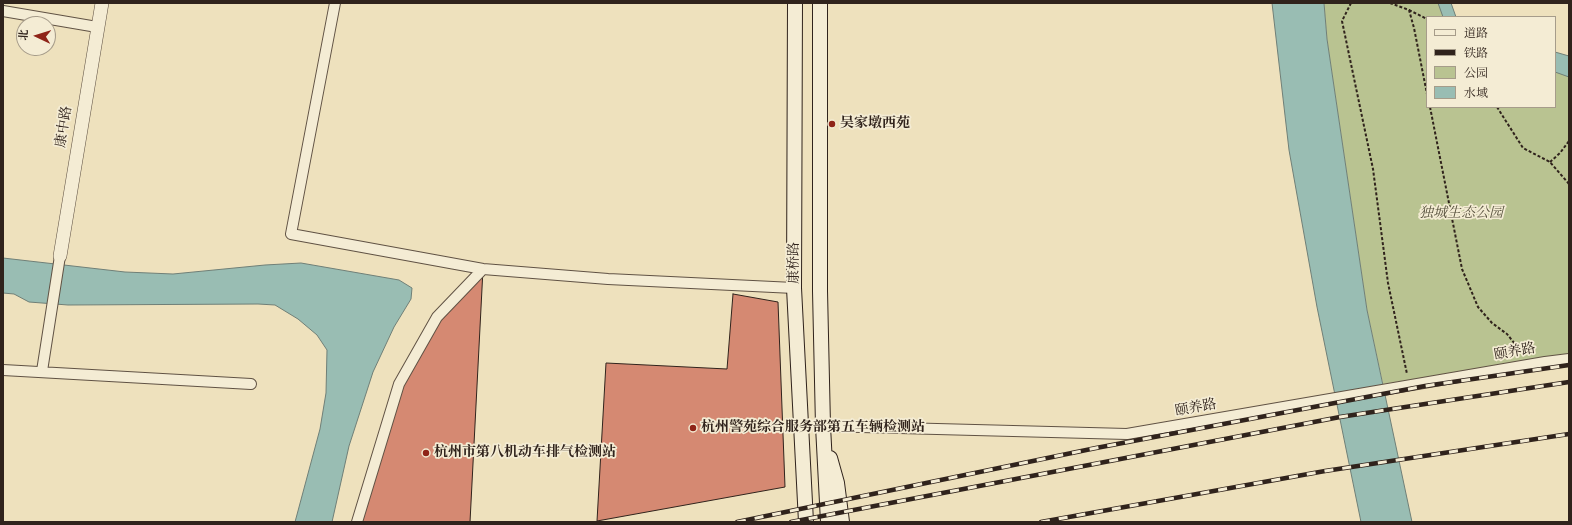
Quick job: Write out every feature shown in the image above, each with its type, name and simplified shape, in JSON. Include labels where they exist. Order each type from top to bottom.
[{"type":"main road","name":"康桥路","points":[[795,3],[794,288],[806,522]]},
{"type":"main road","name":"康桥路","points":[[820,3],[820,291],[823,426],[828,522]]},
{"type":"main road","points":[[823,426],[837,483],[842,522]]},
{"type":"street","name":"康中路","points":[[60,256],[102,3]]},
{"type":"street","points":[[335,3],[292,234],[483,269],[608,279],[794,288]]},
{"type":"street","points":[[3,11],[97,27]]},
{"type":"street","points":[[42,372],[60,256]]},
{"type":"street","points":[[357,522],[399,384],[437,317],[483,269]]},
{"type":"street","name":"颐养路","points":[[823,426],[1127,434],[1396,387],[1569,359]]},
{"type":"street","points":[[3,370],[251,384]]},
{"type":"path","points":[[1351,3],[1342,21],[1373,169],[1388,283],[1407,374]]},
{"type":"path","points":[[1390,3],[1426,19]]},
{"type":"path","points":[[1408,10],[1414,28],[1426,89]]},
{"type":"path","points":[[1430,108],[1462,269],[1478,307],[1492,323],[1507,334],[1519,349]]},
{"type":"path","points":[[1497,108],[1523,148],[1550,162],[1569,184]]},
{"type":"path","points":[[1550,162],[1560,153],[1569,141]]},
{"type":"green space","name":"独城生态公园","points":[[1324,3],[1444,3],[1449,16],[1426,16],[1426,108],[1556,108],[1556,62],[1569,67],[1569,356],[1544,358],[1383,384],[1367,310],[1327,39]]},
{"type":"water","points":[[1272,3],[1324,3],[1327,39],[1367,310],[1412,522],[1361,522],[1317,307],[1289,150]]},
{"type":"water","points":[[1438,3],[1451,3],[1456,16],[1443,16]]},
{"type":"water","points":[[1556,52],[1569,56],[1569,77],[1556,72]]},
{"type":"water","points":[[3,258],[125,272],[173,274],[301,263],[399,280],[412,288],[411,299],[394,327],[373,372],[349,446],[332,522],[295,522],[320,429],[326,393],[327,350],[317,335],[298,319],[275,305],[68,305],[29,302],[14,294],[3,293]]},
{"type":"building","name":"杭州市第八机动车排气检测站","points":[[483,269],[470,522],[357,522],[399,384],[437,317]]},
{"type":"building","name":"杭州警苑综合服务部第五车辆检测站","points":[[733,294],[778,302],[785,487],[597,521],[606,363],[727,369]]},
{"type":"railway","points":[[737,522],[1096,448],[1425,386],[1569,365]]},
{"type":"railway","points":[[791,522],[1340,417],[1569,382]]},
{"type":"railway","points":[[1041,522],[1325,471],[1569,434]]},
{"type":"place","name":"吴家墩西苑","points":[[832,124]]},
{"type":"place","name":"杭州警苑综合服务部第五车辆检测站","points":[[693,428]]},
{"type":"place","name":"杭州市第八机动车排气检测站","points":[[426,453]]}]
